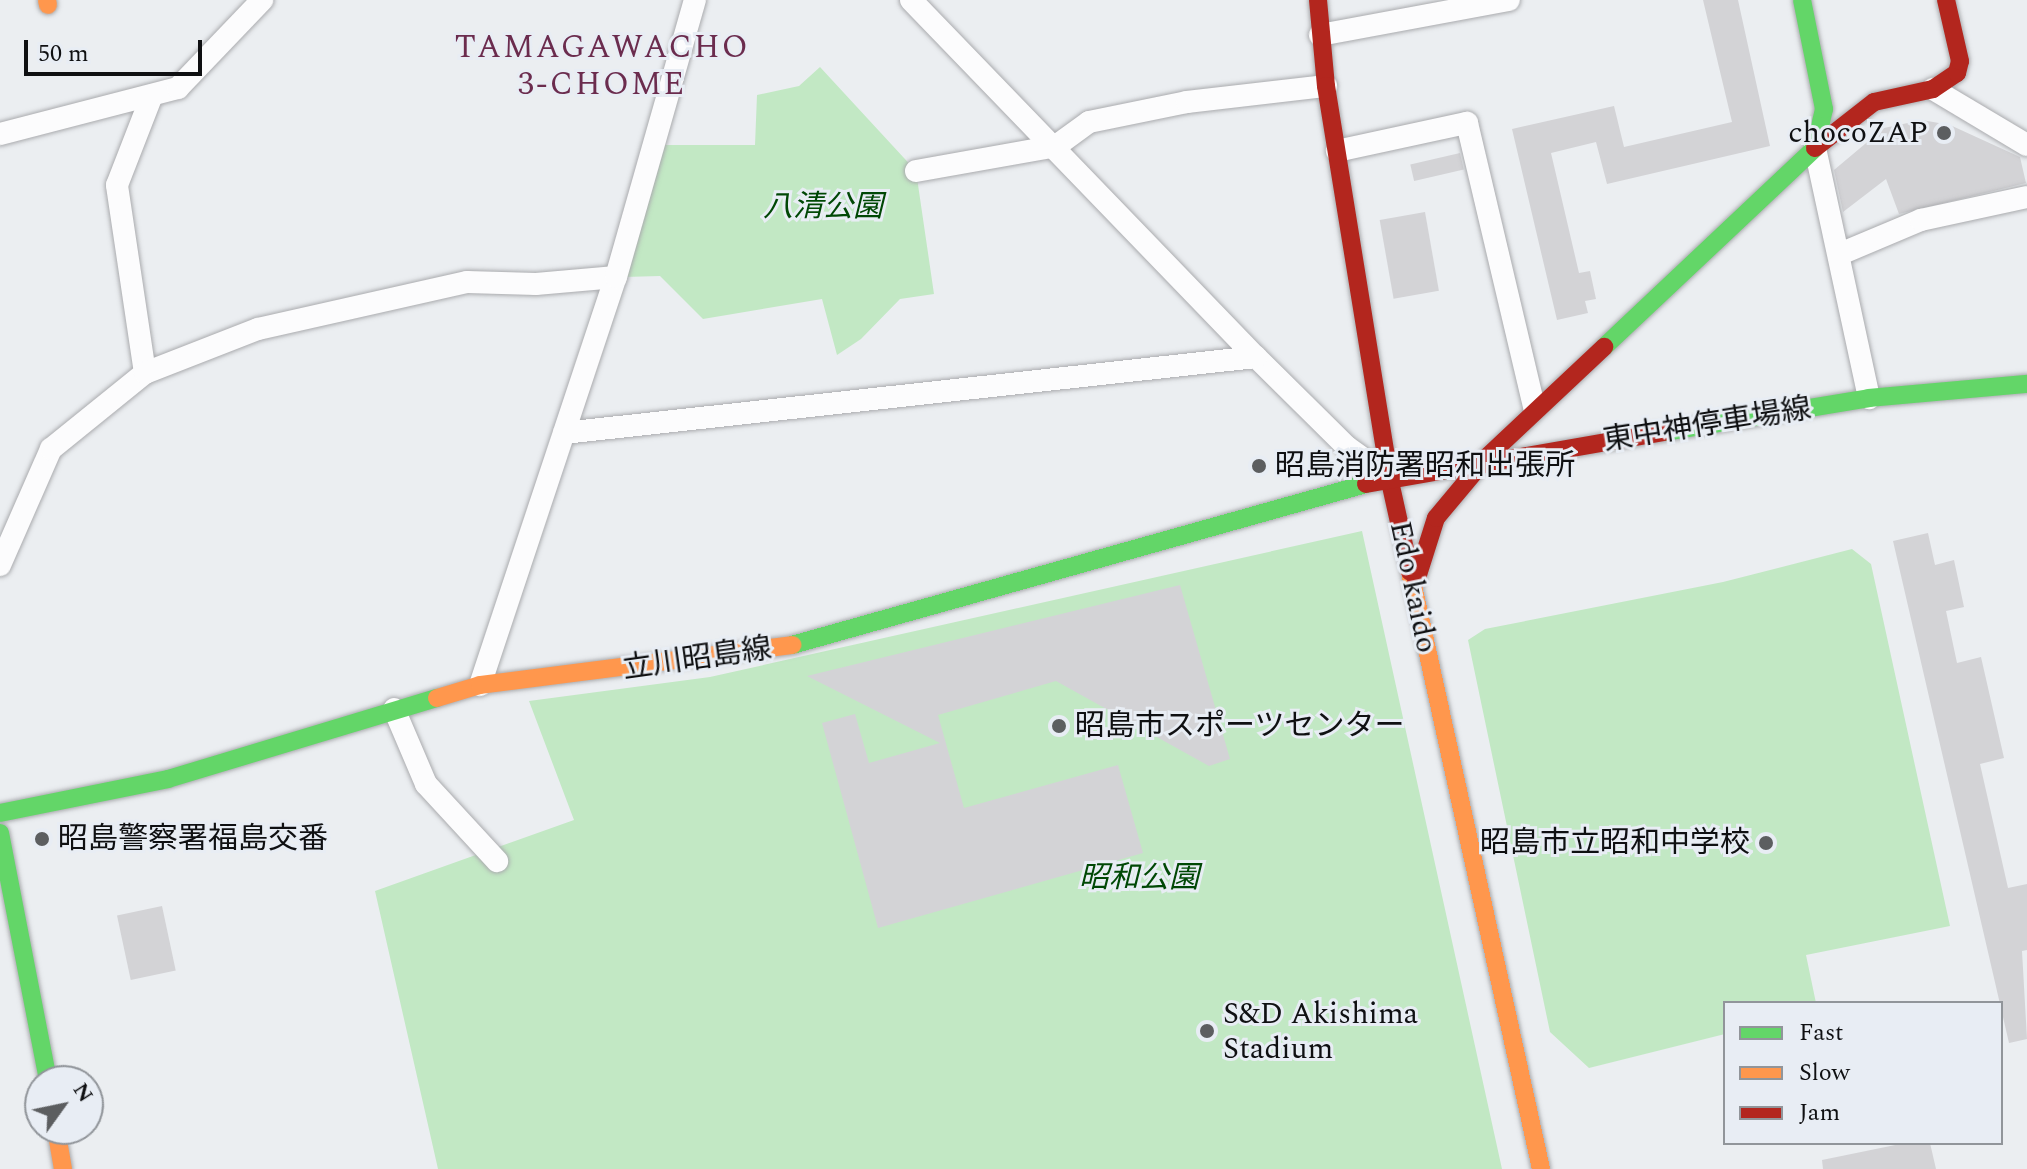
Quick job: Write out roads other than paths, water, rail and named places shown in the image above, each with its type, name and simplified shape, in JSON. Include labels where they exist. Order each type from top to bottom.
[{"type":"main road","name":"Edo kaido","points":[[1318,0],[1326,86],[1389,477],[1541,1169]]},
{"type":"main road","points":[[1820,77],[1853,101],[1874,102],[1933,89],[1957,73],[1960,61],[1946,0]]},
{"type":"main road","points":[[1803,1],[1824,109],[1815,148]]},
{"type":"main road","points":[[1414,597],[1417,570],[1436,518],[1487,457],[1534,407],[1815,148],[1874,102]]},
{"type":"main road","name":"東中神停車場線","points":[[1389,477],[1487,457],[1869,398],[2027,384]]},
{"type":"main road","name":"立川昭島線","points":[[0,813],[168,779],[480,685],[707,660],[807,643],[1389,477]]},
{"type":"main road","points":[[0,833],[45,1065]]},
{"type":"main road","points":[[59,1145],[63,1169]]},
{"type":"street","points":[[0,134],[151,98],[178,88],[262,0]]},
{"type":"street","points":[[480,685],[616,277],[695,0]]},
{"type":"street","points":[[911,0],[1056,146],[1256,357],[1347,447],[1389,477]]},
{"type":"street","points":[[1320,35],[1509,0]]},
{"type":"street","points":[[916,171],[1056,146],[1089,122],[1187,102],[1326,86]]},
{"type":"street","points":[[1933,89],[2027,145]]},
{"type":"street","points":[[145,373],[117,185],[151,98]]},
{"type":"street","points":[[1337,151],[1467,123],[1534,407]]},
{"type":"street","points":[[1815,148],[1869,398]]},
{"type":"street","points":[[1840,254],[1921,220],[2027,197]]},
{"type":"street","points":[[0,565],[51,449],[145,373],[258,329],[467,282],[536,284],[616,277]]},
{"type":"street","points":[[564,433],[1256,357]]},
{"type":"street","points":[[394,709],[426,784],[497,861]]},
{"type":"place","name":"chocoZAP","points":[[1944,133]]},
{"type":"place","name":"昭島消防署昭和出張所","points":[[1259,466]]},
{"type":"place","name":"昭島市スポーツセンター","points":[[1059,726]]},
{"type":"place","name":"昭島警察署福島交番","points":[[42,839]]},
{"type":"place","name":"昭島市立昭和中学校","points":[[1766,843]]},
{"type":"place","name":"S&D Akishima Stadium","points":[[1207,1031]]},
{"type":"district","name":"TAMAGAWACHO 3-CHOME","points":[[602,68]]},
{"type":"park label","name":"八清公園","points":[[823,207]]},
{"type":"park label","name":"昭和公園","points":[[1139,878]]}]
